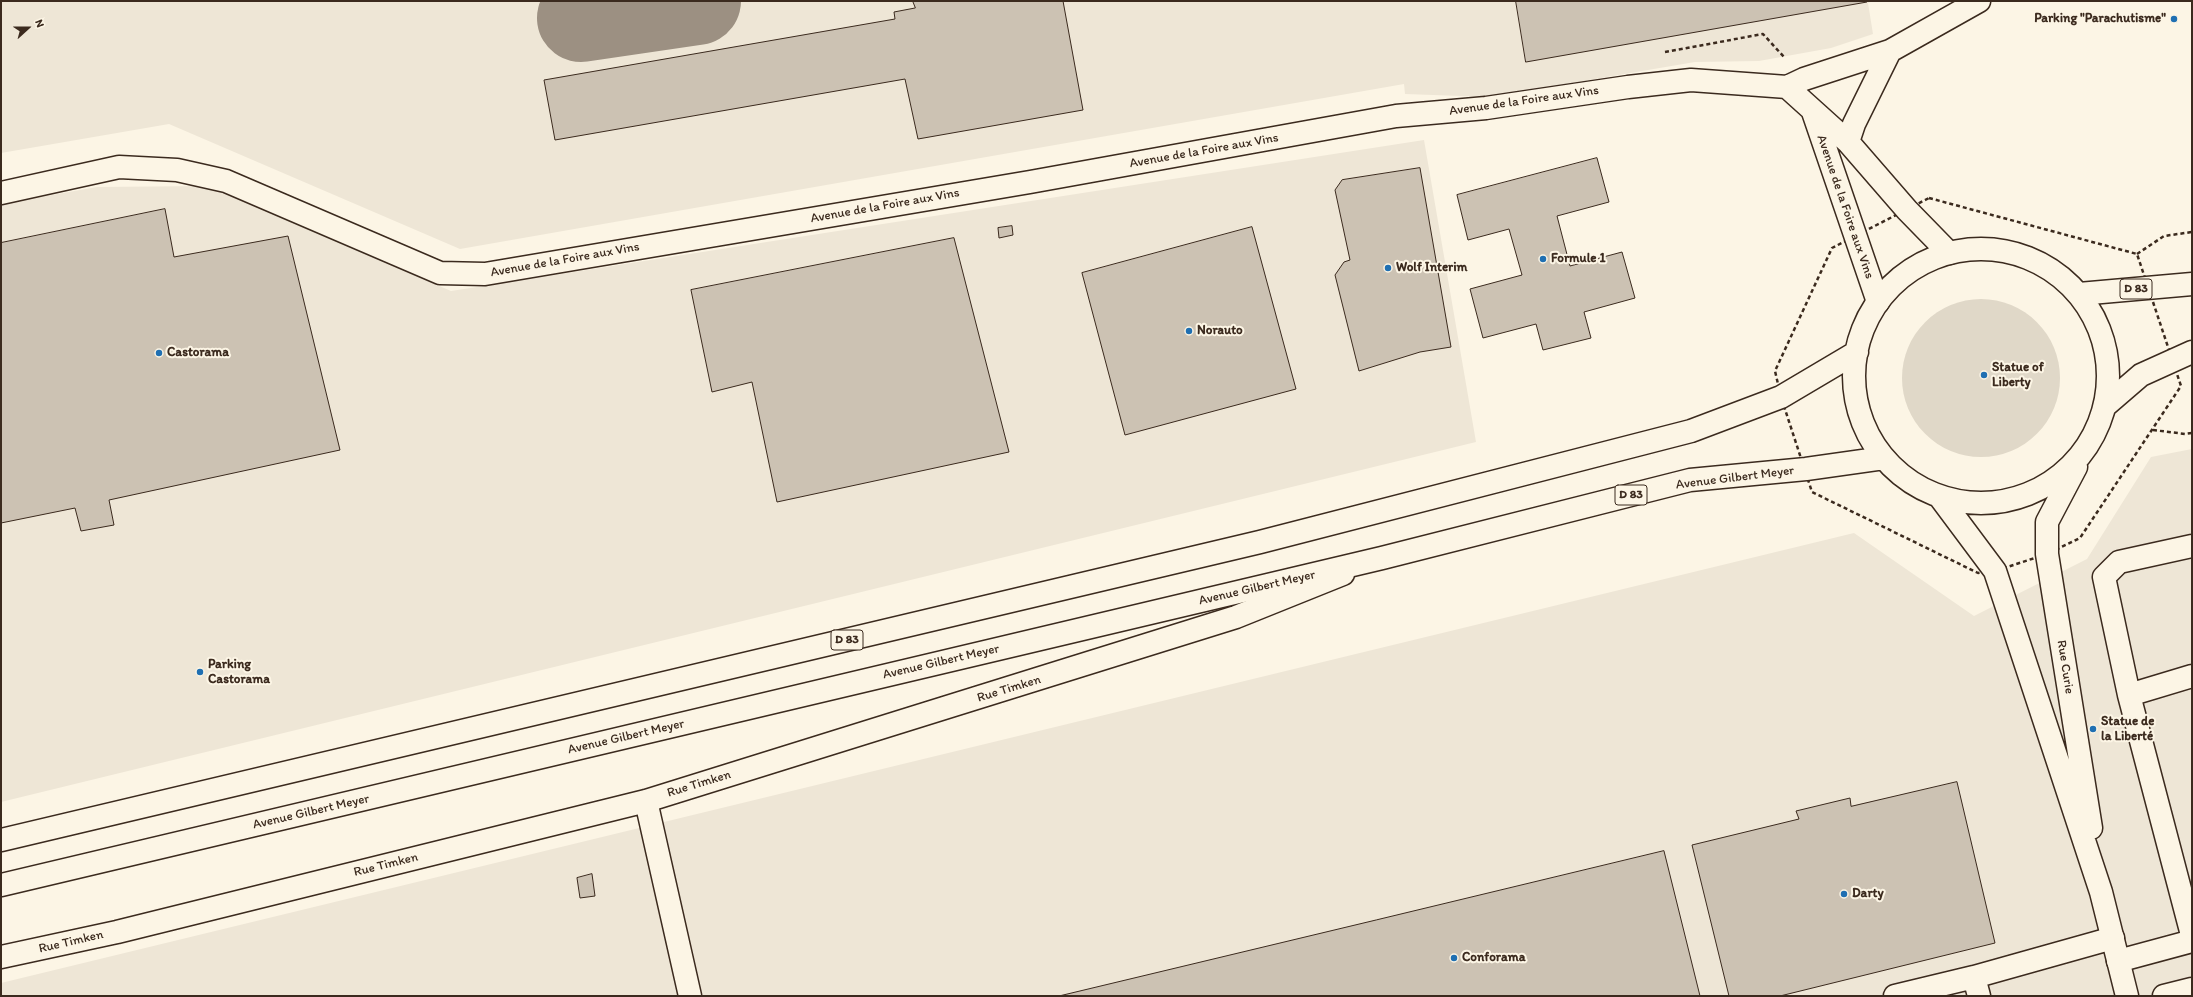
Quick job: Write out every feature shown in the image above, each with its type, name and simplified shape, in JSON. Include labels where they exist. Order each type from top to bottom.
[{"type":"main road","name":"Avenue de la Foire aux Vins","points":[[1,192],[119,167],[177,170],[226,181],[440,272],[485,274],[1030,182],[1396,116],[1486,108],[1628,87],[1691,80],[1787,87],[1804,79],[1890,52],[1979,1]]},
{"type":"main road","name":"Avenue de la Foire aux Vins","points":[[1848,142],[1854,124],[1890,52]]},
{"type":"main road","name":"Avenue de la Foire aux Vins","points":[[1787,87],[1848,142],[1906,210],[1949,253]]},
{"type":"main road","name":"Avenue de la Foire aux Vins","points":[[1812,111],[1878,302]]},
{"type":"main road","points":[[1985,249],[2020,255],[2052,270],[2079,294],[2100,328],[2108,367],[2105,406],[2098,429],[2086,449],[2057,479],[2021,498],[1980,504],[1939,496],[1909,481],[1884,458],[1864,426],[1855,390],[1856,352],[1865,326],[1878,302],[1898,280],[1922,264],[1949,253],[1985,249]]},
{"type":"main road","name":"D 83","points":[[2079,294],[2192,284]]},
{"type":"main road","name":"D 83","points":[[1,840],[1260,542],[1691,431],[1781,397],[1856,352]]},
{"type":"main road","points":[[2105,406],[2141,375],[2192,352]]},
{"type":"main road","name":"Rue Curie","points":[[2086,449],[2047,522],[2047,554],[2101,892],[2127,996]]},
{"type":"main road","name":"Avenue Gilbert Meyer","points":[[1,885],[1382,558],[1690,480],[1806,469],[1884,458]]},
{"type":"main road","name":"Rue Curie","points":[[1939,496],[1995,571],[2101,892]]},
{"type":"main road","points":[[2192,546],[2119,562],[2104,577],[2129,695],[2192,935]]},
{"type":"main road","name":"Rue Timken","points":[[1,957],[117,932],[646,801],[1236,617],[1382,558]]},
{"type":"main road","points":[[2129,695],[2192,676]]},
{"type":"main road","points":[[646,801],[690,996]]},
{"type":"main road","points":[[1895,996],[1977,986],[2112,938]]},
{"type":"main road","points":[[2118,960],[2192,941]]},
{"type":"main road","points":[[2164,996],[2192,989]]},
{"type":"path","points":[[2137,254],[2180,386],[2153,430],[2080,538],[2047,554],[1995,571],[1978,573],[1812,492],[1806,469],[1781,397],[1775,371],[1832,248],[1854,235],[1930,198],[2137,254],[2164,236],[2192,232]]},
{"type":"path","points":[[2153,430],[2185,434],[2192,433]]},
{"type":"shaded area","points":[[1,1],[1873,1],[1868,3],[1873,34],[1831,48],[1759,61],[1695,62],[1489,97],[1405,94],[1404,84],[460,249],[169,124],[1,153]]},
{"type":"shaded area","points":[[1424,140],[1476,442],[1,802],[1,204],[97,187],[207,186],[451,291]]},
{"type":"shaded area","points":[[1973,299],[1989,299],[2004,302],[2018,308],[2037,322],[2047,334],[2057,355],[2060,378],[2057,401],[2047,422],[2037,434],[2025,444],[2004,454],[1989,457],[1973,457],[1958,454],[1937,444],[1925,434],[1915,422],[1905,401],[1902,386],[1902,370],[1905,355],[1915,334],[1925,322],[1937,312],[1958,302]]},
{"type":"shaded area","points":[[2192,449],[2192,996],[1,996],[1,983],[1854,533],[1974,616],[2087,559],[2151,457]]},
{"type":"building","points":[[913,1],[1063,1],[1083,110],[918,139],[905,79],[555,140],[544,80],[895,19],[894,12],[915,8]]},
{"type":"building","points":[[1516,1],[1867,1],[1867,2],[1526,62]]},
{"type":"building","name":"Formule 1","points":[[1597,158],[1609,202],[1557,216],[1570,266],[1622,252],[1635,298],[1584,312],[1591,338],[1543,350],[1536,324],[1483,338],[1470,289],[1522,275],[1509,229],[1468,240],[1457,195]]},
{"type":"building","name":"Wolf Interim","points":[[1420,168],[1451,347],[1420,352],[1359,371],[1335,275],[1344,262],[1350,260],[1335,190],[1342,180]]},
{"type":"building","name":"Castorama","points":[[165,209],[174,257],[288,236],[340,450],[109,500],[114,525],[81,531],[75,508],[1,523],[1,243]]},
{"type":"building","points":[[1012,226],[1013,235],[999,238],[998,228]]},
{"type":"building","name":"Norauto","points":[[1252,227],[1296,389],[1125,435],[1082,273]]},
{"type":"building","points":[[954,238],[1009,452],[777,502],[752,382],[712,392],[691,290]]},
{"type":"building","name":"Darty","points":[[1957,782],[1995,943],[1780,996],[1729,996],[1692,845],[1799,819],[1796,811],[1850,798],[1851,806]]},
{"type":"building","name":"Conforama","points":[[1664,851],[1700,996],[1059,996],[1376,920]]},
{"type":"building","points":[[592,874],[595,896],[580,898],[577,878]]},
{"type":"taxiway","points":[[581,18],[697,1]]},
{"type":"place","name":"Parking \"Parachutisme\"","points":[[2174,19]]},
{"type":"place","name":"Formule 1","points":[[1543,259]]},
{"type":"place","name":"Wolf Interim","points":[[1388,268]]},
{"type":"place","name":"Norauto","points":[[1189,331]]},
{"type":"place","name":"Castorama","points":[[159,353]]},
{"type":"place","name":"Statue of Liberty","points":[[1984,375]]},
{"type":"place","name":"Parking Castorama","points":[[200,672]]},
{"type":"place","name":"Statue de la Liberté","points":[[2093,729]]},
{"type":"place","name":"Darty","points":[[1844,894]]},
{"type":"place","name":"Conforama","points":[[1454,958]]}]
